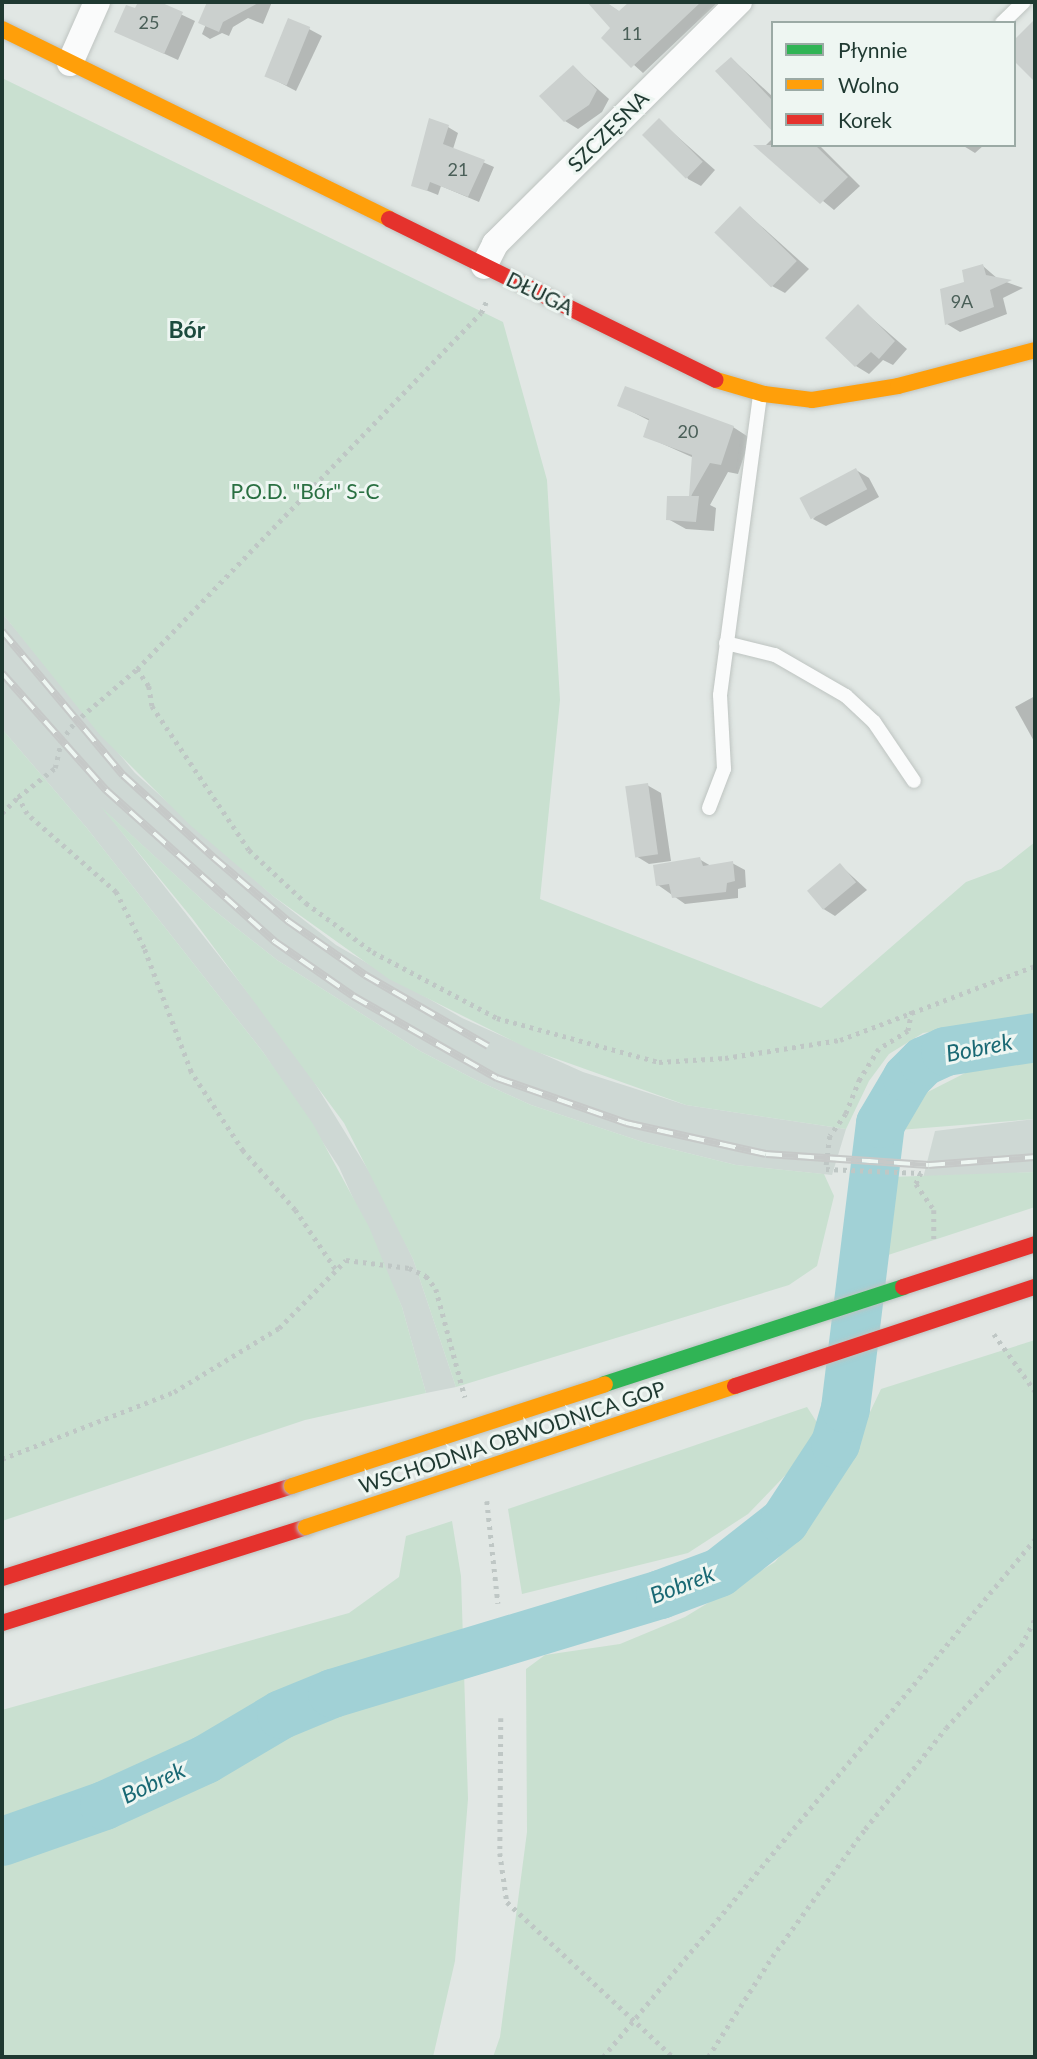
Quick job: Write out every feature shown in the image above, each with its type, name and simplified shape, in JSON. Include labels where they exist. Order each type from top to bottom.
[{"type":"main road","name":"DŁUGA","points":[[2,29],[720,382],[760,393],[813,400],[898,386],[1035,350]]},
{"type":"main road","name":"WSCHODNIA OBWODNICA GOP","points":[[2,1578],[1035,1244]]},
{"type":"main road","name":"WSCHODNIA OBWODNICA GOP","points":[[2,1623],[306,1527],[1035,1287]]},
{"type":"street","points":[[70,63],[96,2]]},
{"type":"street","name":"SZCZĘSNA","points":[[493,270],[495,244],[739,2]]},
{"type":"lane","points":[[1004,21],[1024,2]]},
{"type":"lane","points":[[709,808],[724,769],[720,695],[760,393]]},
{"type":"lane","points":[[726,643],[775,655],[846,696],[874,722],[914,781]]},
{"type":"path","points":[[2,813],[55,768],[61,741],[75,723],[137,669],[481,313],[493,270]]},
{"type":"path","points":[[137,669],[149,686],[152,706],[248,850],[306,903],[373,952],[497,1018],[659,1062],[840,1040],[1035,966]]},
{"type":"path","points":[[18,797],[27,814],[116,892],[136,930],[191,1072],[243,1151],[295,1210],[335,1269]]},
{"type":"path","points":[[912,1011],[908,1031],[879,1049],[860,1079],[846,1114],[830,1136],[825,1169],[921,1174],[916,1184]]},
{"type":"path","points":[[2,1459],[174,1392],[279,1328],[312,1299],[335,1269],[346,1260],[409,1268],[426,1276],[436,1289],[466,1399]]},
{"type":"path","points":[[603,2057],[1035,1539]]},
{"type":"path","points":[[708,2057],[772,1957],[865,1829],[946,1728],[1021,1646],[1035,1618]]},
{"type":"path","points":[[501,1718],[500,1853],[507,1902],[636,2018],[673,2057]]},
{"type":"shaded area","points":[[2,613],[135,773],[273,896],[336,945],[462,1018],[583,1072],[686,1105],[846,1129],[832,1175],[736,1165],[643,1142],[531,1105],[474,1079],[420,1051],[277,960],[210,907],[106,812],[300,1059],[380,1189],[413,1259],[456,1387],[426,1393],[402,1307],[339,1167],[263,1052],[86,827],[2,729]]},
{"type":"shaded area","points":[[1035,1119],[1035,1172],[923,1178],[935,1131]]},
{"type":"green space","name":"P.O.D. \"Bór\" S-C","points":[[2,78],[503,322],[547,480],[560,700],[540,899],[821,1008],[966,882],[1001,869],[1035,842],[1035,1016],[923,1033],[889,1054],[869,1081],[846,1129],[686,1105],[529,1049],[389,979],[273,896],[190,825],[100,735],[2,613]]},
{"type":"green space","points":[[2,729],[86,827],[263,1052],[313,1124],[369,1227],[402,1307],[426,1393],[305,1420],[2,1521]]},
{"type":"green space","points":[[101,807],[210,907],[277,960],[420,1051],[474,1079],[531,1105],[643,1142],[736,1165],[824,1174],[834,1196],[817,1266],[789,1285],[456,1387],[413,1259],[344,1123],[192,918]]},
{"type":"green space","points":[[1035,1059],[1035,1119],[899,1130],[912,1100],[971,1070]]},
{"type":"green space","points":[[1035,1172],[1035,1207],[882,1257],[890,1177]]},
{"type":"green space","points":[[1035,1340],[1035,2057],[493,2057],[500,2037],[527,1832],[526,1669],[545,1655],[620,1644],[685,1617],[775,1562],[834,1488],[881,1389]]},
{"type":"green space","points":[[807,1407],[820,1427],[802,1458],[748,1514],[688,1553],[522,1594],[508,1509]]},
{"type":"green space","points":[[452,1521],[461,1576],[468,1799],[455,1961],[433,2057],[2,2057],[2,1710],[349,1613],[399,1577],[406,1536]]},
{"type":"building","points":[[138,2],[160,2],[183,12],[164,54],[114,32],[126,5],[135,8]]},
{"type":"building","points":[[207,2],[260,2],[223,22],[219,32],[198,23]]},
{"type":"building","points":[[587,2],[606,2],[619,11],[629,2],[701,2],[631,68],[601,38],[610,28]]},
{"type":"building","points":[[288,18],[310,27],[287,85],[264,76]]},
{"type":"building","points":[[1035,19],[1035,82],[1016,63],[1016,38]]},
{"type":"building","points":[[731,57],[771,99],[771,130],[715,71]]},
{"type":"building","points":[[573,65],[597,90],[589,105],[564,122],[539,96]]},
{"type":"building","points":[[429,118],[449,125],[443,144],[485,160],[468,197],[430,182],[427,191],[411,186]]},
{"type":"building","points":[[659,118],[703,162],[686,179],[642,135]]},
{"type":"building","points":[[753,145],[817,147],[848,177],[820,204]]},
{"type":"building","points":[[740,206],[797,261],[771,287],[714,233]]},
{"type":"building","points":[[983,264],[986,275],[1012,280],[990,290],[994,307],[945,325],[940,289],[964,282],[962,270]]},
{"type":"building","points":[[858,304],[895,341],[879,359],[871,352],[855,367],[825,338]]},
{"type":"building","points":[[625,386],[734,426],[721,465],[710,463],[691,496],[699,496],[696,522],[666,520],[667,496],[689,496],[692,455],[643,437],[649,419],[617,406]]},
{"type":"building","points":[[856,468],[867,489],[811,519],[799,498]]},
{"type":"building","points":[[648,783],[658,854],[635,858],[625,786]]},
{"type":"building","points":[[700,857],[703,866],[733,861],[735,881],[727,883],[726,892],[672,898],[669,884],[656,886],[653,865]]},
{"type":"building","points":[[840,863],[856,882],[823,910],[807,891]]},
{"type":"waterway","name":"Bobrek","points":[[2,1841],[104,1805],[205,1759],[281,1714],[332,1693],[660,1594],[719,1572],[784,1521],[835,1443],[845,1408],[880,1123],[907,1077],[923,1061],[945,1051],[1035,1037]]},
{"type":"railway","points":[[2,631],[123,775],[213,857],[288,921],[365,975],[488,1046]]},
{"type":"railway","points":[[2,673],[106,790],[274,941],[353,996],[497,1078],[626,1123],[766,1154],[929,1165],[1035,1157]]},
{"type":"traffic: slow","points":[[2,29],[389,219]]},
{"type":"traffic: slow","points":[[716,380],[764,394],[812,400],[898,386],[1035,350]]},
{"type":"traffic: slow","points":[[292,1486],[605,1384]]},
{"type":"traffic: slow","points":[[306,1527],[735,1386]]},
{"type":"traffic: jam","points":[[389,219],[716,380]]},
{"type":"traffic: jam","points":[[903,1287],[1035,1244]]},
{"type":"traffic: jam","points":[[735,1386],[1035,1287]]},
{"type":"traffic: jam","points":[[2,1578],[292,1486]]},
{"type":"traffic: jam","points":[[2,1623],[306,1527]]},
{"type":"traffic: fast","points":[[605,1384],[903,1287]]},
{"type":"district","name":"Bór","points":[[187,329]]}]
